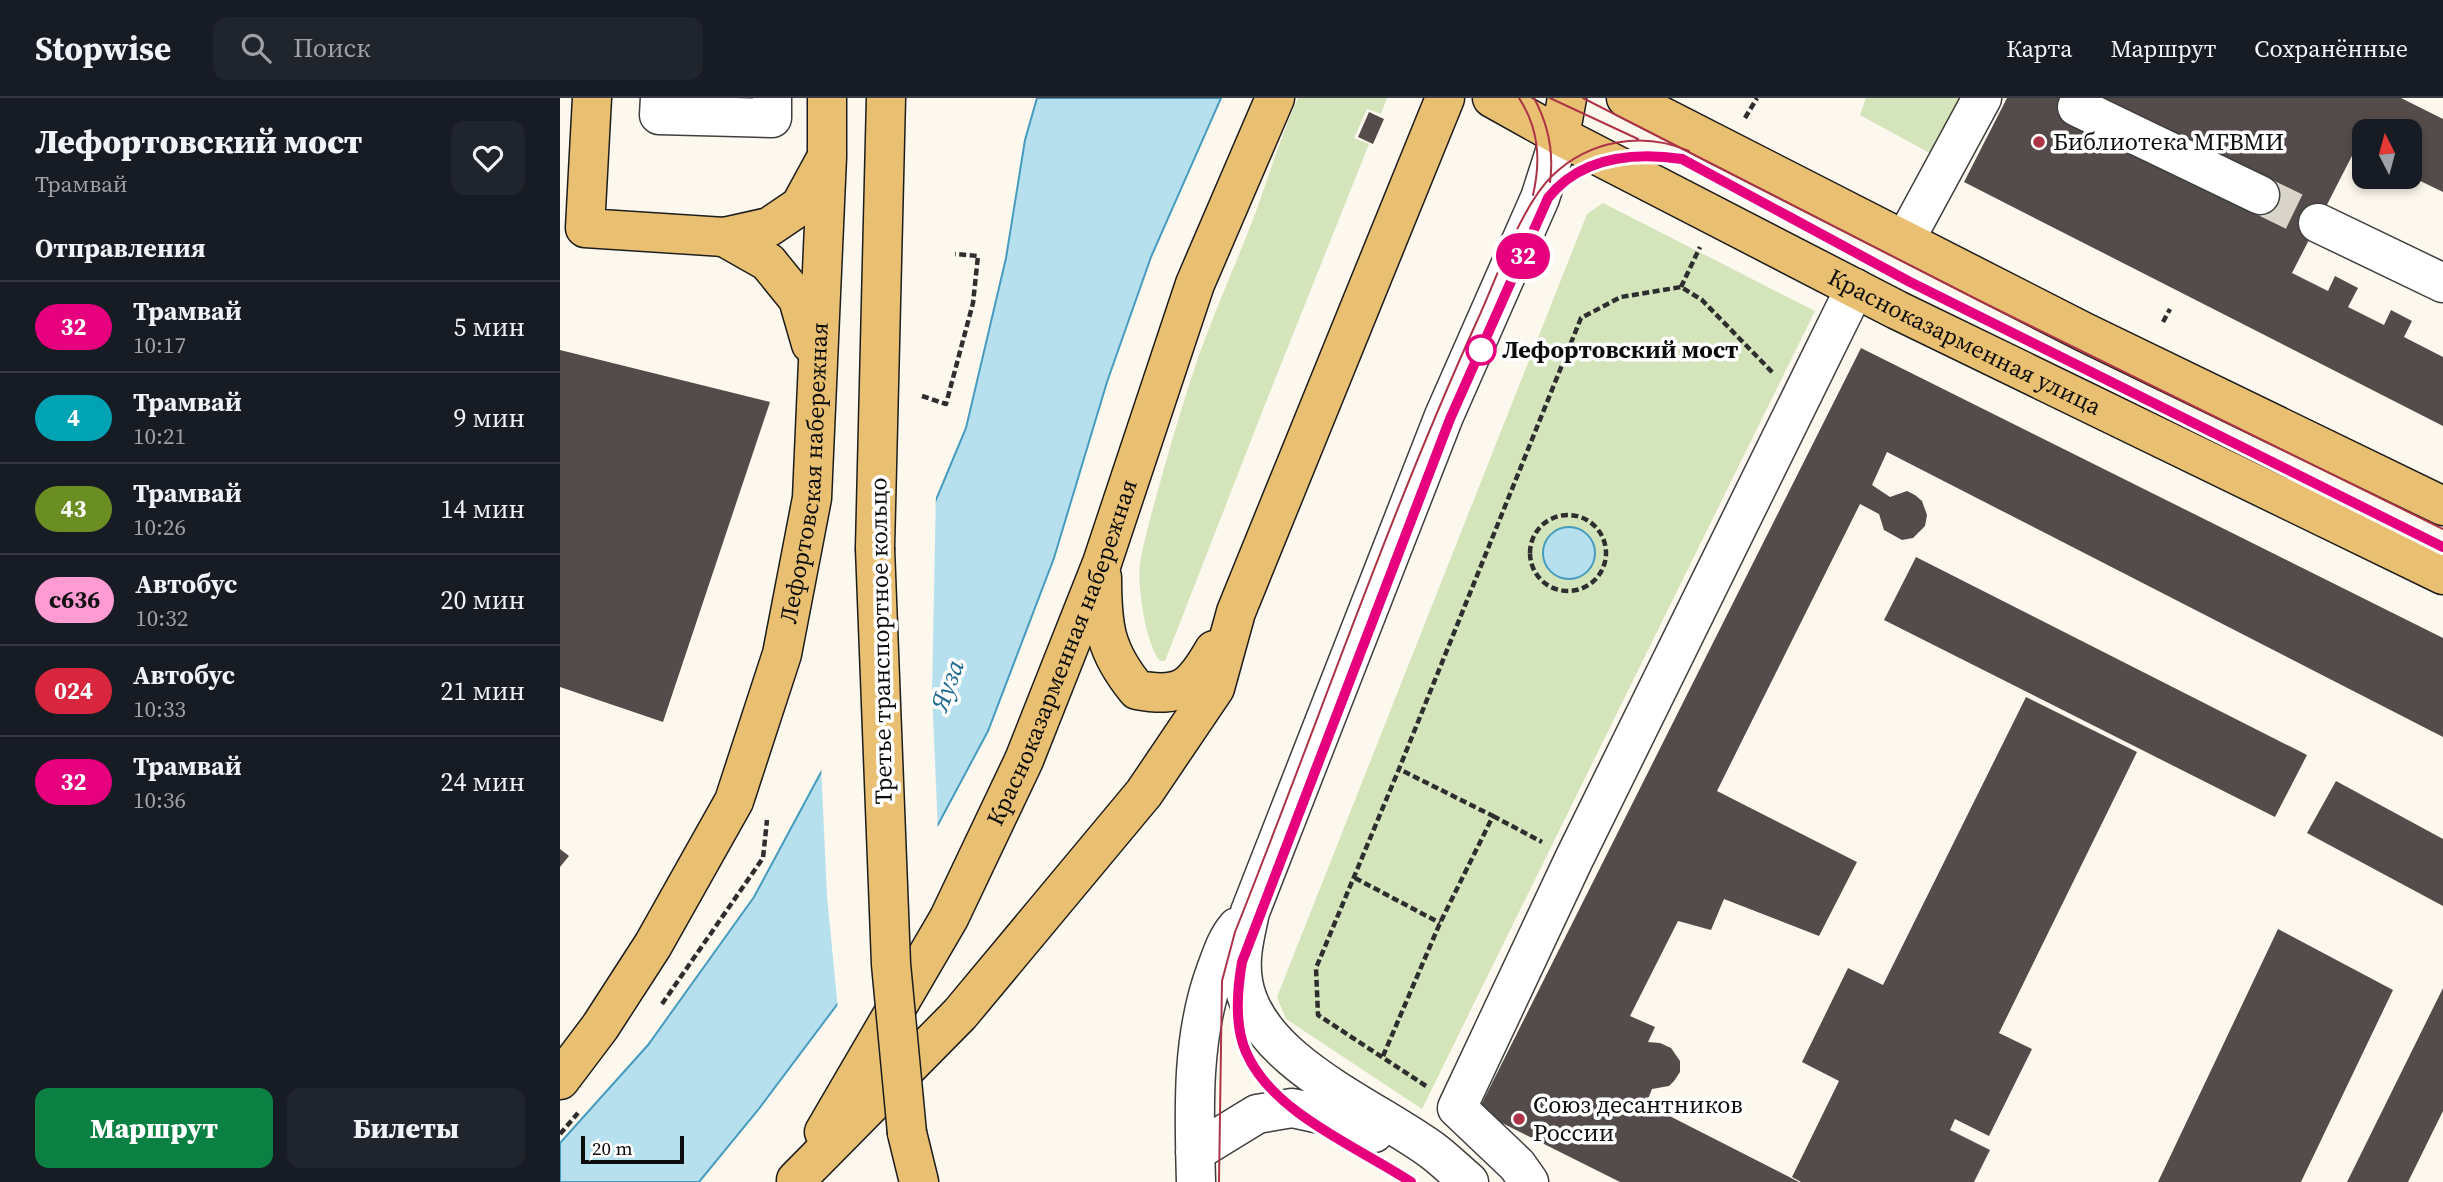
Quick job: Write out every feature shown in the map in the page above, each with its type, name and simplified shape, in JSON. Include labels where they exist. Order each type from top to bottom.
[{"type":"main road","points":[[592,98],[573,227],[724,237],[769,227],[800,206],[827,157]]},
{"type":"main road","name":"Лефортовская набережная","points":[[560,1080],[600,1027],[638,968],[716,837],[734,801],[782,654],[812,498],[827,157],[827,98]]},
{"type":"main road","name":"Третье транспортное кольцо","points":[[886,98],[876,548],[891,964],[907,1133],[919,1182]]},
{"type":"main road","name":"Красноказарменная набережная","points":[[795,1181],[949,918],[1024,760],[1102,563],[1195,284],[1275,98]]},
{"type":"main road","points":[[795,1181],[960,1014],[1144,793],[1215,688],[1236,612],[1445,98]]},
{"type":"main road","name":"Красноказарменная улица","points":[[1492,98],[1560,136],[1855,288],[2443,575]]},
{"type":"main road","points":[[1560,136],[1567,98]]},
{"type":"main road","points":[[1626,98],[2072,326],[2443,506]]},
{"type":"main road","points":[[724,237],[768,262],[798,299],[817,366]]},
{"type":"main road","points":[[1102,563],[1105,637],[1120,669],[1137,690],[1163,695],[1185,688],[1200,674],[1236,612]]},
{"type":"street","points":[[660,98],[659,115],[772,118],[772,98]]},
{"type":"street","points":[[1905,240],[1982,98]]},
{"type":"street","points":[[2077,107],[2260,195]]},
{"type":"street","points":[[1469,1182],[1432,1150],[1323,1082],[1286,1052],[1262,1025],[1251,1007],[1243,983],[1240,955],[1250,912],[1444,416],[1540,198],[1560,136]]},
{"type":"street","points":[[2318,223],[2443,283]]},
{"type":"street","points":[[1529,1182],[1517,1165],[1457,1108],[1574,859],[1855,288]]},
{"type":"street","points":[[1196,1167],[1199,1034],[1207,995],[1228,939],[1250,912]]},
{"type":"street","points":[[1196,1167],[1256,1114],[1292,1108],[1329,1116],[1367,1131],[1432,1150]]},
{"type":"path","points":[[922,396],[946,404],[973,303],[978,256],[955,254]]},
{"type":"path","points":[[1681,287],[1696,255]]},
{"type":"path","points":[[1457,1108],[1318,1015],[1316,968],[1355,878],[1581,318],[1621,297],[1681,287],[1702,300],[1763,365],[1802,400]]},
{"type":"path","points":[[2163,322],[2170,309]]},
{"type":"path","points":[[1560,516],[1583,518],[1601,533],[1606,545],[1604,568],[1597,579],[1576,591],[1553,588],[1535,572],[1531,561],[1534,537],[1550,520],[1560,516]]},
{"type":"path","points":[[1399,769],[1574,859]]},
{"type":"path","points":[[1383,1056],[1440,923],[1493,816]]},
{"type":"path","points":[[1355,878],[1440,923]]},
{"type":"green space","points":[[1298,98],[1387,98],[1381,114],[1367,109],[1354,138],[1369,144],[1165,661],[1160,661],[1147,629],[1140,586],[1140,564],[1147,529],[1199,355]]},
{"type":"green space","points":[[1866,98],[1959,98],[1935,156],[1860,115]]},
{"type":"green space","points":[[1603,203],[1815,311],[1422,1109],[1286,1019],[1277,997],[1587,214]]},
{"type":"water","name":"Яуза","points":[[1037,98],[1221,98],[1151,257],[1107,382],[1054,558],[988,731],[854,982],[758,1110],[699,1182],[560,1182],[560,1143],[648,1045],[754,897],[826,763],[966,428],[1006,258],[1025,140]]},
{"type":"water","points":[[1569,527],[1579,529],[1587,535],[1593,543],[1593,563],[1587,571],[1579,577],[1569,579],[1559,577],[1551,571],[1545,563],[1543,553],[1545,543],[1551,535],[1559,529]]},
{"type":"pier","points":[[936,490],[932,692],[938,832],[857,984],[838,1010],[827,896],[821,765]]},
{"type":"building","points":[[2007,98],[2401,98],[2443,119],[2443,192],[2422,182],[2422,119],[2352,119],[2352,156],[2292,273],[2328,291],[2335,276],[2358,288],[2348,307],[2384,325],[2391,310],[2412,321],[2404,337],[2443,357],[2443,426],[1964,182]]},
{"type":"building","points":[[1369,112],[1384,119],[1373,144],[1358,137]]},
{"type":"building","points":[[1861,348],[2443,638],[2443,737],[1887,452],[1872,485],[1890,497],[1907,491],[1915,495],[1922,501],[1927,515],[1925,526],[1913,538],[1902,540],[1884,530],[1879,514],[1860,504],[1717,791],[1857,862],[1819,936],[1724,899],[1711,930],[1678,921],[1630,1016],[1655,1027],[1648,1042],[1671,1048],[1680,1061],[1680,1072],[1674,1081],[1669,1086],[1652,1089],[1646,1104],[1799,1182],[1620,1182],[1478,1111]]},
{"type":"building","points":[[560,350],[770,402],[663,722],[560,687]]},
{"type":"building","points":[[1916,557],[2307,755],[2275,817],[1884,620]]},
{"type":"building","points":[[2026,697],[2137,752],[1999,1033],[2032,1049],[1989,1136],[1955,1119],[1950,1130],[1990,1150],[1974,1182],[1801,1182],[1792,1177],[1839,1081],[1802,1062],[1848,968],[1883,985]]},
{"type":"building","points":[[2336,781],[2443,839],[2443,906],[2307,833]]},
{"type":"building","points":[[560,849],[569,856],[560,867]]},
{"type":"building","points":[[2278,929],[2393,990],[2301,1182],[2158,1182]]},
{"type":"building","points":[[2443,988],[2443,1111],[2408,1182],[2347,1182]]},
{"type":"tunnel","points":[[2260,195],[2318,223]]},
{"type":"tram line","points":[[1519,98],[1531,121],[1536,145],[1537,169],[1533,195]]},
{"type":"tram line","points":[[1534,98],[1549,139],[1550,182]]},
{"type":"tram line","points":[[1550,98],[1638,139]]},
{"type":"tram line","points":[[1583,98],[1980,301],[2443,529]]},
{"type":"tram line","points":[[1219,1182],[1222,981],[1235,932],[1382,548],[1510,244],[1541,189],[1552,176],[1583,154],[1617,142],[1635,141],[1653,141],[1689,151]]},
{"type":"tram line","name":"32","points":[[1411,1182],[1307,1118],[1278,1098],[1263,1082],[1245,1051],[1239,1023],[1238,993],[1242,962],[1450,419],[1548,198],[1569,178],[1589,167],[1623,157],[1646,155],[1682,159],[1910,282],[2443,547]]},
{"type":"tram line","points":[[1673,155],[1910,282],[2443,547]]},
{"type":"tram line","points":[[1411,1182],[1310,1122],[1282,1101],[1260,1076],[1245,1046],[1239,1009],[1243,963],[1450,419],[1548,198],[1561,184],[1576,174],[1609,160],[1645,156],[1682,159]]},
{"type":"place","name":"Библиотека МГВМИ","points":[[2039,142]]},
{"type":"place","name":"Лефортовский мост","points":[[1481,350]]},
{"type":"place","name":"Союз десантников России","points":[[1519,1119]]}]
